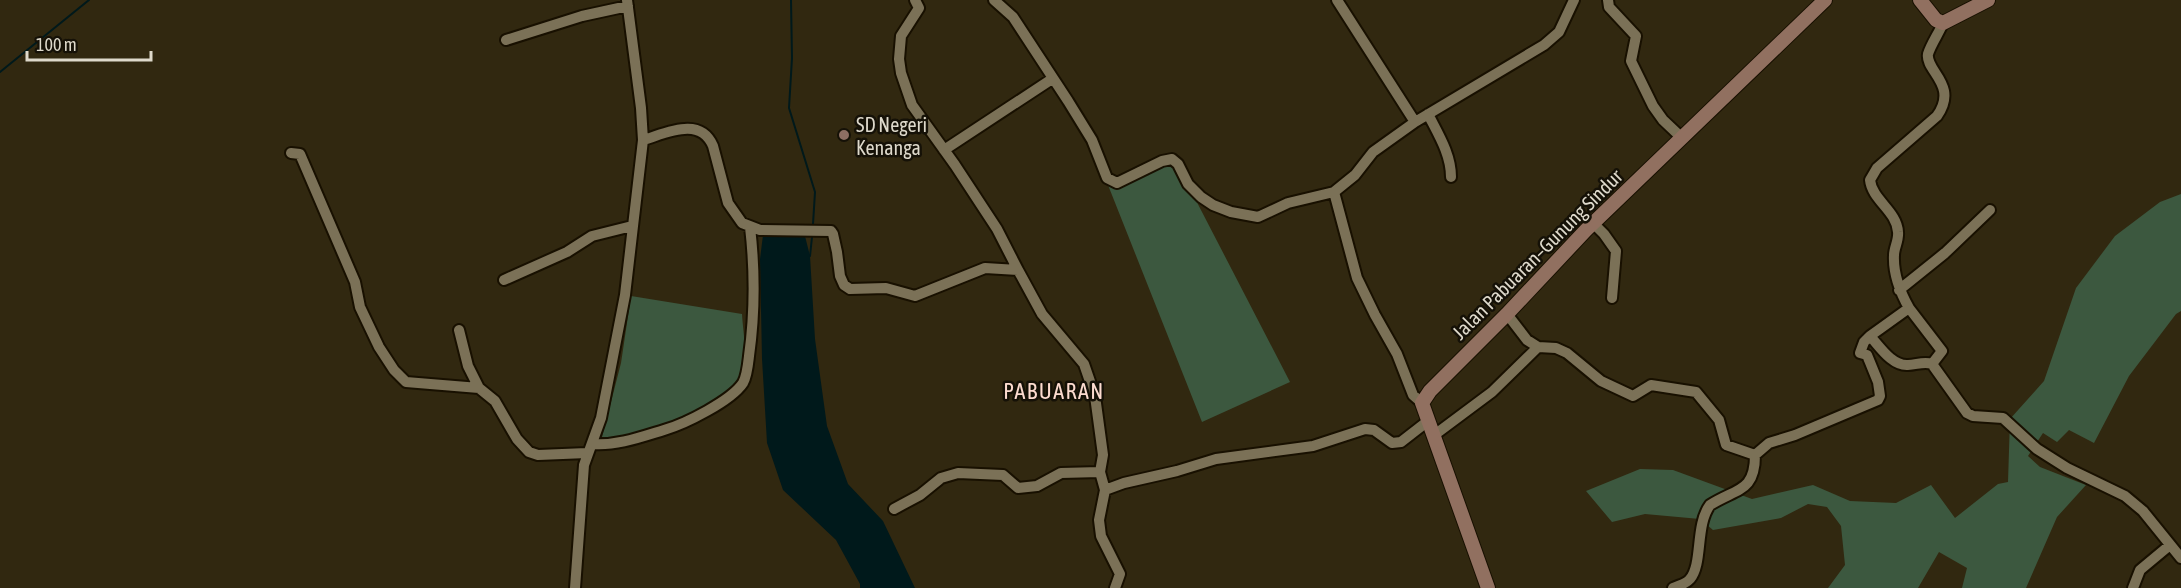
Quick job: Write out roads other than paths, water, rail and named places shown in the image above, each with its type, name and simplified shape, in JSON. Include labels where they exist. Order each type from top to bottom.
[{"type":"street","points":[[915,0],[919,8],[901,36],[899,59],[901,73],[912,105],[997,229],[1042,314],[1084,364],[1095,396],[1103,455],[1100,472],[1105,490],[1099,520],[1101,536],[1120,574],[1115,588]]},
{"type":"street","points":[[994,0],[1013,16],[1092,140],[1107,178],[1117,183],[1162,161],[1172,159],[1178,164],[1188,184],[1212,205],[1253,217],[1288,203],[1334,192],[1356,175],[1373,152],[1415,122],[1544,45],[1559,32],[1574,0]]},
{"type":"street","points":[[1337,0],[1415,122]]},
{"type":"street","points":[[1608,0],[1609,7],[1636,36],[1632,61],[1653,106],[1663,120],[1682,138]]},
{"type":"street","name":"Jalan Pabuaran–Gunung Sindur","points":[[1422,403],[1430,391],[1593,223],[1825,0]]},
{"type":"street","points":[[1920,0],[1936,20],[1943,23]]},
{"type":"street","points":[[1932,364],[1942,351],[1909,308],[1899,290],[1894,256],[1898,232],[1893,218],[1873,192],[1870,180],[1877,168],[1937,116],[1942,109],[1943,87],[1929,62],[1928,54],[1943,23],[1988,0]]},
{"type":"street","points":[[506,40],[627,3],[643,140],[625,295],[601,418],[584,465],[575,588]]},
{"type":"street","points":[[944,150],[1052,79]]},
{"type":"street","points":[[1428,114],[1447,152],[1451,165],[1451,177]]},
{"type":"street","points":[[643,140],[688,128],[701,130],[713,146],[728,203],[742,223],[760,230],[831,231],[840,276],[844,285],[850,289],[886,288],[915,296],[985,268],[1018,270]]},
{"type":"street","points":[[291,153],[300,154],[355,282],[360,307],[379,347],[394,370],[406,382],[479,388]]},
{"type":"street","points":[[1334,192],[1357,278],[1397,354],[1413,395],[1422,403],[1488,588]]},
{"type":"street","points":[[1899,290],[1945,253],[1990,210]]},
{"type":"street","points":[[1593,223],[1616,251],[1612,298]]},
{"type":"street","points":[[504,280],[567,252],[592,236],[632,226]]},
{"type":"street","points":[[459,330],[468,366],[479,388],[495,401],[517,439],[529,452],[538,455],[622,443],[681,425],[704,413],[736,390],[743,382],[747,371],[754,316],[750,227]]},
{"type":"street","points":[[1673,588],[1688,582],[1692,576],[1699,533],[1706,510],[1710,505],[1744,488],[1749,483],[1755,471],[1755,455],[1769,443],[1795,435],[1878,400],[1880,396],[1878,382],[1867,355],[1860,353],[1861,346],[1870,336],[1909,308]]},
{"type":"street","points":[[1507,314],[1527,340],[1538,347],[1556,348],[1567,353],[1601,381],[1633,396],[1651,385],[1696,392],[1719,420],[1726,445],[1755,455]]},
{"type":"street","points":[[1870,336],[1893,361],[1899,364],[1905,366],[1932,364],[1967,413],[1973,416],[2003,418],[2044,454],[2067,468],[2125,496],[2144,511],[2181,558]]},
{"type":"street","points":[[1433,436],[1492,392],[1538,347]]},
{"type":"street","points":[[1105,490],[1216,459],[1313,446],[1365,429],[1374,430],[1392,443],[1401,442],[1428,421]]},
{"type":"street","points":[[894,509],[920,495],[941,478],[958,473],[1003,475],[1018,488],[1037,486],[1061,473],[1100,472]]},
{"type":"street","points":[[2133,588],[2140,570],[2170,545]]},
{"type":"water","points":[[763,235],[805,236],[810,256],[815,339],[827,426],[848,484],[883,521],[915,588],[860,588],[836,540],[783,490],[767,443],[762,359],[760,259]]},
{"type":"waterway","points":[[0,72],[89,0]]},
{"type":"waterway","points":[[791,0],[792,58],[789,108],[815,192],[813,224]]},
{"type":"waterway","points":[[810,256],[812,237]]},
{"type":"place","name":"SD Negeri Kenanga","points":[[844,135]]},
{"type":"district","name":"PABUARAN","points":[[1054,391]]}]
